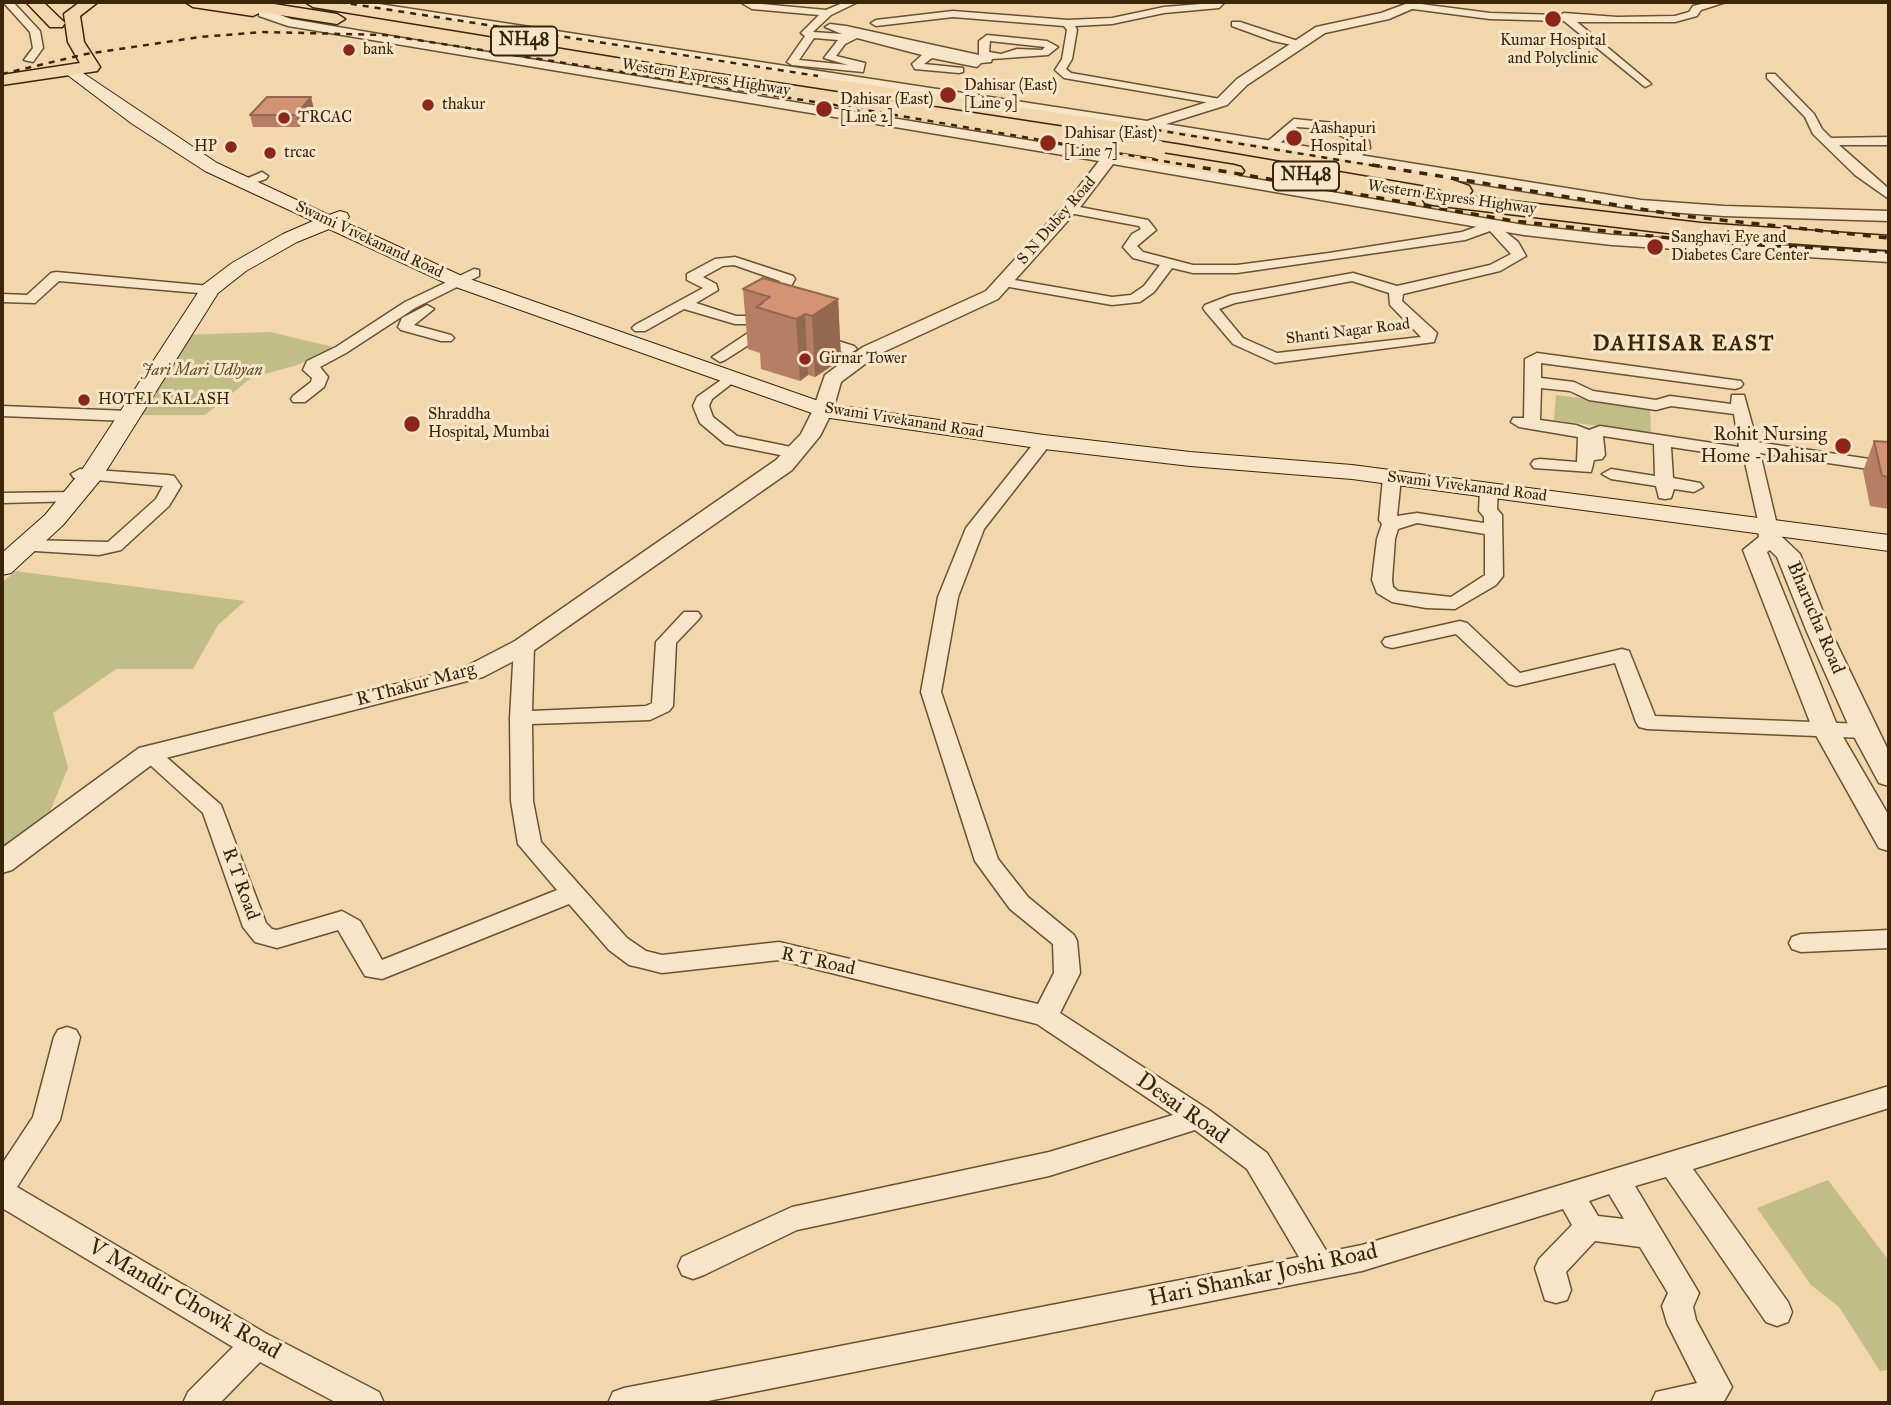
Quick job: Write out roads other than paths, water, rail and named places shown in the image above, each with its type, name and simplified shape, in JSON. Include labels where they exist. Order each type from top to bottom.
[{"type":"highway","points":[[34,2],[56,23]]},
{"type":"highway","points":[[193,2],[268,7],[297,18],[321,7],[785,69],[1144,128],[1441,182],[1457,196],[1434,204],[1109,146]]},
{"type":"highway","name":"Western Express Highway","points":[[231,2],[321,7],[708,69],[1109,146]]},
{"type":"highway","name":"Western Express Highway","points":[[321,7],[687,75],[721,86],[1109,146],[1161,146],[1457,196],[1701,230],[1889,243]]},
{"type":"highway","points":[[708,69],[785,69]]},
{"type":"highway","name":"Western Express Highway","points":[[1457,196],[1604,211],[1889,231]]},
{"type":"main road","points":[[56,23],[58,14],[76,2]]},
{"type":"main road","name":"Swami Vivekanand Road","points":[[90,2],[72,14],[76,42],[91,67],[253,179]]},
{"type":"main road","name":"Swami Vivekanand Road","points":[[56,23],[58,47],[71,70],[193,157],[253,179],[471,279],[620,327],[726,367]]},
{"type":"main road","points":[[2,69],[58,47]]},
{"type":"main road","points":[[2,80],[91,67]]},
{"type":"main road","points":[[2,567],[26,546],[76,486],[204,290],[290,238],[333,216]]},
{"type":"main road","name":"Swami Vivekanand Road","points":[[620,327],[825,404],[1044,442],[1392,478],[1494,507],[1768,525],[1889,527]]},
{"type":"main road","name":"Swami Vivekanand Road","points":[[825,404],[1017,428],[1665,489],[1768,525],[1889,543]]},
{"type":"main road","points":[[2,553],[76,486]]},
{"type":"street","points":[[8,2],[34,31],[38,48],[29,60]]},
{"type":"street","points":[[343,2],[785,69],[859,70],[861,65],[829,58],[853,32]]},
{"type":"street","points":[[785,69],[827,13],[853,2]]},
{"type":"street","points":[[876,23],[931,15],[1068,23],[1112,22],[1164,10],[1219,5],[1220,2]]},
{"type":"street","points":[[1417,4],[1479,15],[1564,16],[1616,20],[1675,19],[1693,14],[1697,8],[1721,2]]},
{"type":"street","points":[[746,3],[827,13]]},
{"type":"street","name":"S N Dubey Road","points":[[825,404],[832,379],[870,351],[992,295],[1069,209],[1109,146],[1144,128],[1222,102],[1242,82],[1321,30],[1417,4]]},
{"type":"street","points":[[268,7],[288,22],[420,45],[1109,146],[1492,225],[1612,240],[1889,257]]},
{"type":"street","points":[[1564,16],[1645,84]]},
{"type":"street","points":[[1068,23],[1072,30],[1071,39],[1060,70],[1068,76],[1222,102]]},
{"type":"street","points":[[1236,23],[1277,39],[1302,44]]},
{"type":"street","points":[[812,30],[830,27],[930,54],[981,59],[1017,52],[1044,53],[1053,47],[991,37],[984,41],[981,59],[977,64],[978,67],[931,70],[919,67],[917,64],[930,54]]},
{"type":"street","points":[[812,30],[853,32]]},
{"type":"street","points":[[896,44],[981,59]]},
{"type":"street","points":[[1771,76],[1796,99],[1817,131],[1859,172],[1889,195]]},
{"type":"street","points":[[1271,145],[1294,123],[1330,126],[1365,144],[1351,159]]},
{"type":"street","points":[[1144,128],[1271,145],[1641,205],[1724,211],[1889,216]]},
{"type":"street","points":[[1828,142],[1889,141]]},
{"type":"street","points":[[1069,209],[1143,223],[1149,230],[1137,237],[1130,247],[1138,255],[1193,269],[1237,269],[1465,236],[1492,225]]},
{"type":"street","name":"Shanti Nagar Road","points":[[1396,291],[1395,302],[1429,334],[1429,339],[1275,358],[1238,341],[1210,308],[1231,299],[1353,277],[1396,291],[1495,268],[1519,256],[1513,245],[1492,225]]},
{"type":"street","points":[[620,327],[682,304],[712,288],[695,281],[694,275],[725,261],[735,261],[788,279],[783,288],[785,299],[757,318],[735,320],[682,304]]},
{"type":"street","points":[[1003,282],[1112,301],[1135,299],[1149,289],[1168,263]]},
{"type":"street","points":[[2,298],[30,300],[56,276],[204,290]]},
{"type":"street","points":[[446,338],[409,329],[405,324],[471,279]]},
{"type":"street","points":[[299,399],[318,384],[320,377],[311,370],[313,364],[341,350],[410,305],[471,279]]},
{"type":"street","points":[[795,453],[731,440],[706,419],[701,406],[705,397],[726,367],[765,328],[774,327],[849,349]]},
{"type":"street","name":"Bharucha Road","points":[[1534,382],[1533,359],[1543,358],[1735,380],[1768,525],[1788,554],[1819,632],[1864,731],[1889,777]]},
{"type":"street","points":[[1540,464],[1585,468],[1586,435],[1576,430],[1525,423],[1534,382],[1574,387],[1589,395],[1656,405],[1670,401],[1741,410]]},
{"type":"street","name":"R Thakur Marg","points":[[2,863],[149,754],[474,672],[524,646],[784,465],[810,436],[825,404]]},
{"type":"street","points":[[1665,489],[1663,405],[1691,404]]},
{"type":"street","points":[[2,411],[123,416]]},
{"type":"street","points":[[1596,455],[1593,435],[1600,431],[1889,467]]},
{"type":"street","points":[[1044,442],[975,528],[948,597],[931,692],[988,861],[1019,903],[1065,941],[1067,973],[1045,1016]]},
{"type":"street","points":[[1611,474],[1665,489],[1694,487]]},
{"type":"street","points":[[1388,520],[1392,478]]},
{"type":"street","points":[[2,498],[76,486],[168,480],[172,486],[163,502],[114,546],[99,549],[26,546]]},
{"type":"street","points":[[1494,507],[1494,576],[1461,600],[1426,603],[1392,596],[1384,589],[1386,539],[1390,526],[1404,519],[1431,519],[1494,507]]},
{"type":"street","points":[[1768,525],[1755,550],[1826,730],[1889,841]]},
{"type":"street","points":[[524,646],[521,718],[594,713],[650,713],[662,706],[666,642],[691,615]]},
{"type":"street","points":[[1392,642],[1460,627],[1516,680],[1622,655],[1647,722],[1864,731]]},
{"type":"street","name":"R T Road","points":[[521,718],[522,801],[530,844],[618,944],[638,958],[662,964],[779,951],[1045,1016]]},
{"type":"street","name":"R T Road","points":[[149,754],[213,810],[255,926],[264,936],[277,939],[342,920],[351,927],[374,969],[382,970],[574,892]]},
{"type":"street","points":[[1801,943],[1889,939]]},
{"type":"street","name":"Desai Road","points":[[1045,1016],[1199,1118],[1257,1161],[1320,1266]]},
{"type":"street","points":[[2,1187],[46,1120],[67,1037]]},
{"type":"street","name":"Hari Shankar Joshi Road","points":[[624,1403],[1362,1258],[1889,1097]]},
{"type":"street","points":[[693,1266],[792,1219],[1049,1164],[1199,1118]]},
{"type":"street","points":[[1672,1162],[1777,1312]]},
{"type":"street","points":[[1616,1180],[1684,1293],[1677,1306],[1682,1324],[1716,1387],[1712,1393],[1702,1397],[1667,1403]]},
{"type":"street","name":"V Mandir Chowk Road","points":[[2,1193],[256,1344],[368,1403]]},
{"type":"street","points":[[1570,1194],[1589,1228]]},
{"type":"street","points":[[1589,1228],[1649,1236]]},
{"type":"street","points":[[1556,1290],[1550,1268],[1589,1228]]},
{"type":"street","points":[[199,1403],[256,1344]]},
{"type":"railway","points":[[339,2],[818,76]]},
{"type":"railway","points":[[2,74],[86,54],[200,37],[263,32],[385,35],[854,108],[1198,167]]},
{"type":"railway","points":[[1120,124],[1382,167]]},
{"type":"railway","points":[[1187,165],[1514,221],[1706,242],[1889,252]]},
{"type":"railway","points":[[1372,165],[1684,216],[1889,238]]},
{"type":"place","name":"Kumar Hospital and Polyclinic","points":[[1553,19]]},
{"type":"place","name":"bank","points":[[349,50]]},
{"type":"place","name":"Dahisar (East) [Line 9]","points":[[948,95]]},
{"type":"place","name":"thakur","points":[[428,105]]},
{"type":"place","name":"Dahisar (East) [Line 2]","points":[[824,109]]},
{"type":"place","name":"TRCAC","points":[[284,118]]},
{"type":"place","name":"Aashapuri Hospital","points":[[1294,138]]},
{"type":"place","name":"Dahisar (East) [Line 7]","points":[[1048,143]]},
{"type":"place","name":"HP","points":[[231,147]]},
{"type":"place","name":"trcac","points":[[270,153]]},
{"type":"place","name":"Sanghavi Eye and Diabetes Care Center","points":[[1655,247]]},
{"type":"place","name":"Girnar Tower","points":[[805,359]]},
{"type":"place","name":"HOTEL KALASH","points":[[84,400]]},
{"type":"place","name":"Shraddha Hospital, Mumbai","points":[[412,424]]},
{"type":"place","name":"Rohit Nursing Home - Dahisar","points":[[1843,446]]},
{"type":"district","name":"DAHISAR EAST","points":[[1684,345]]},
{"type":"park label","name":"Jari Mari Udhyan","points":[[202,371]]}]
